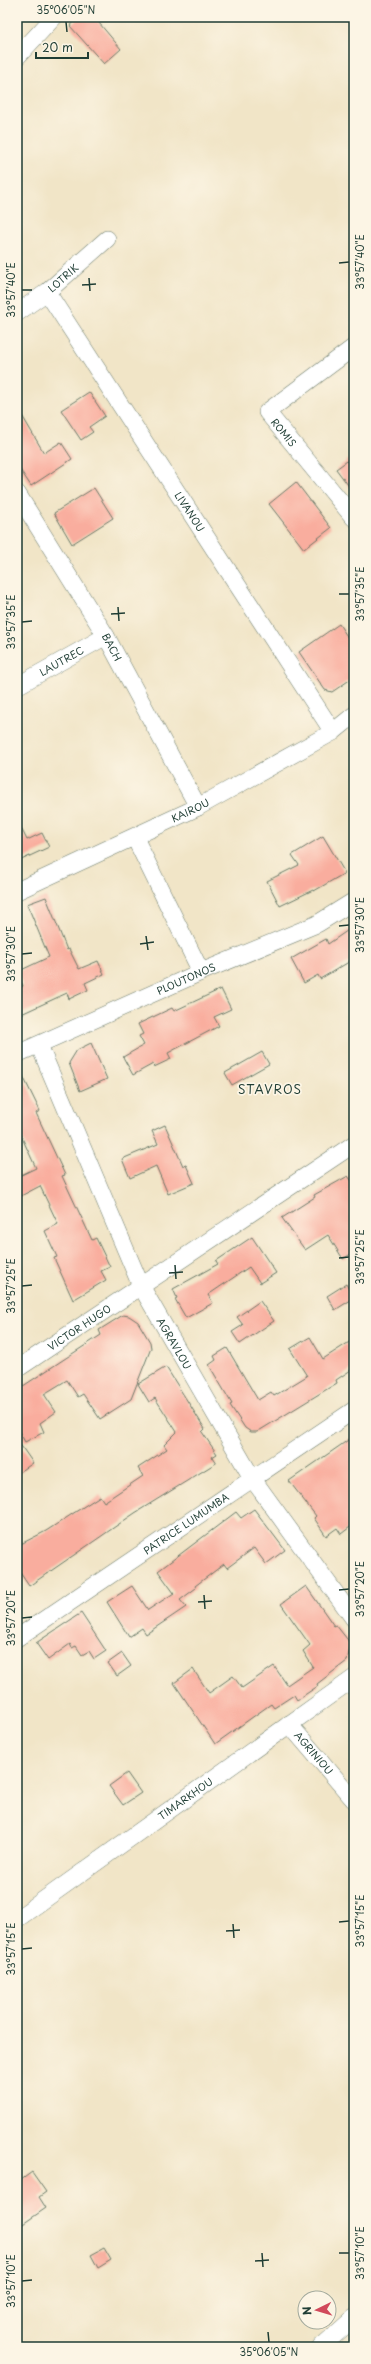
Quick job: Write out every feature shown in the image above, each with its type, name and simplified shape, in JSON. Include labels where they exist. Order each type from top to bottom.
[{"type":"street","points":[[17,57],[54,17]]},
{"type":"street","name":"LOTRIK","points":[[17,313],[47,292],[107,239]]},
{"type":"street","name":"LIVANOU","points":[[47,292],[333,732]]},
{"type":"street","name":"ROMIS","points":[[354,347],[267,412],[354,517]]},
{"type":"street","name":"BACH","points":[[17,493],[106,636],[198,808]]},
{"type":"street","name":"LAUTREC","points":[[17,686],[106,636]]},
{"type":"street","name":"KAIROU","points":[[17,891],[198,808],[333,732],[354,715]]},
{"type":"street","points":[[135,838],[201,972]]},
{"type":"street","name":"PLOUTONOS","points":[[17,1054],[201,972],[317,924],[354,901]]},
{"type":"street","name":"AGRAVLOU","points":[[39,1045],[141,1286],[252,1478],[354,1618]]},
{"type":"street","name":"VICTOR HUGO","points":[[17,1369],[354,1144]]},
{"type":"street","name":"PATRICE LUMUMBA","points":[[17,1638],[354,1410]]},
{"type":"street","name":"TIMARKHOU","points":[[17,1919],[354,1678]]},
{"type":"street","name":"AGRINIOU","points":[[289,1724],[354,1800]]},
{"type":"street","points":[[321,2347],[353,2322]]},
{"type":"building","points":[[80,17],[94,17],[121,49],[104,64],[70,26]]},
{"type":"building","points":[[89,392],[105,416],[89,427],[93,432],[81,440],[61,410]]},
{"type":"building","points":[[17,407],[44,453],[61,442],[72,459],[31,486],[17,465]]},
{"type":"building","points":[[354,456],[354,493],[336,469]]},
{"type":"building","points":[[296,482],[331,528],[304,549],[269,504]]},
{"type":"building","points":[[94,488],[113,518],[72,544],[54,513]]},
{"type":"building","points":[[339,624],[354,647],[354,677],[332,692],[325,690],[299,652]]},
{"type":"building","points":[[17,820],[27,840],[42,833],[49,847],[17,862]]},
{"type":"building","points":[[323,836],[345,873],[314,891],[313,890],[280,906],[267,881],[299,865],[292,855]]},
{"type":"building","points":[[46,897],[67,950],[69,949],[79,969],[98,961],[104,974],[85,983],[88,990],[69,999],[67,993],[17,1016],[17,989],[23,986],[17,972],[49,957],[27,904]]},
{"type":"building","points":[[354,926],[354,959],[320,979],[318,975],[304,983],[291,959],[326,939],[328,944]]},
{"type":"building","points":[[221,989],[231,1009],[214,1017],[219,1026],[168,1053],[171,1059],[154,1067],[153,1064],[133,1075],[123,1057],[144,1045],[139,1036],[143,1034],[138,1024],[172,1008],[174,1011]]},
{"type":"building","points":[[91,1043],[107,1079],[80,1091],[69,1063],[77,1050]]},
{"type":"building","points":[[262,1052],[269,1064],[232,1085],[225,1073]]},
{"type":"building","points":[[17,1064],[40,1111],[36,1113],[65,1175],[62,1176],[92,1240],[96,1238],[110,1267],[101,1271],[106,1280],[73,1300],[54,1258],[57,1257],[45,1231],[58,1224],[40,1186],[17,1198],[17,1177],[36,1168],[17,1127]]},
{"type":"building","points":[[165,1125],[183,1166],[186,1165],[194,1183],[168,1194],[156,1166],[130,1178],[122,1159],[158,1144],[152,1131]]},
{"type":"building","points":[[348,1176],[354,1184],[354,1252],[343,1259],[328,1235],[305,1250],[282,1218],[315,1197],[314,1195]]},
{"type":"building","points":[[252,1237],[276,1273],[260,1283],[249,1267],[208,1295],[213,1303],[186,1318],[175,1299],[177,1298],[173,1289],[218,1264],[216,1261]]},
{"type":"building","points":[[346,1284],[354,1298],[335,1310],[327,1296]]},
{"type":"building","points":[[260,1301],[274,1321],[240,1344],[232,1332],[243,1325],[237,1317]]},
{"type":"building","points":[[123,1315],[129,1316],[138,1322],[150,1342],[151,1348],[131,1399],[100,1419],[83,1394],[78,1397],[67,1380],[44,1394],[56,1412],[40,1423],[44,1432],[25,1442],[17,1428],[17,1390],[101,1335],[99,1330]]},
{"type":"building","points":[[310,1337],[323,1359],[354,1339],[354,1368],[336,1380],[337,1383],[257,1432],[251,1432],[245,1428],[230,1405],[232,1404],[209,1365],[216,1360],[214,1356],[227,1348],[258,1400],[271,1392],[274,1396],[307,1376],[290,1349]]},
{"type":"building","points":[[166,1367],[205,1429],[202,1432],[217,1454],[212,1457],[216,1463],[135,1513],[29,1586],[17,1568],[17,1546],[46,1531],[100,1496],[104,1502],[143,1476],[138,1468],[167,1449],[164,1445],[177,1432],[155,1398],[149,1402],[138,1384]]},
{"type":"building","points":[[354,1436],[354,1524],[341,1534],[337,1528],[326,1536],[314,1518],[316,1516],[289,1481]]},
{"type":"building","points":[[17,1440],[33,1463],[17,1474]]},
{"type":"building","points":[[254,1509],[285,1550],[266,1564],[254,1548],[227,1568],[224,1564],[195,1586],[196,1588],[180,1600],[186,1607],[146,1634],[142,1628],[129,1637],[107,1602],[132,1586],[148,1610],[174,1593],[158,1571],[236,1512],[241,1518]]},
{"type":"building","points":[[306,1586],[334,1626],[336,1625],[351,1644],[347,1661],[317,1684],[318,1686],[297,1700],[294,1695],[274,1708],[271,1704],[215,1744],[174,1683],[193,1669],[209,1693],[233,1676],[242,1688],[274,1666],[287,1685],[313,1667],[303,1651],[310,1645],[281,1604]]},
{"type":"building","points":[[81,1613],[106,1651],[94,1659],[89,1651],[82,1655],[76,1646],[72,1648],[70,1644],[48,1660],[36,1643]]},
{"type":"building","points":[[122,1653],[131,1666],[117,1676],[108,1663]]},
{"type":"building","points":[[127,1773],[141,1793],[123,1805],[109,1786]]},
{"type":"building","points":[[32,2172],[46,2192],[39,2197],[46,2208],[17,2228],[17,2183]]},
{"type":"building","points":[[104,2248],[111,2260],[98,2268],[91,2255]]},
{"type":"district","name":"STAVROS","points":[[270,1090]]}]
